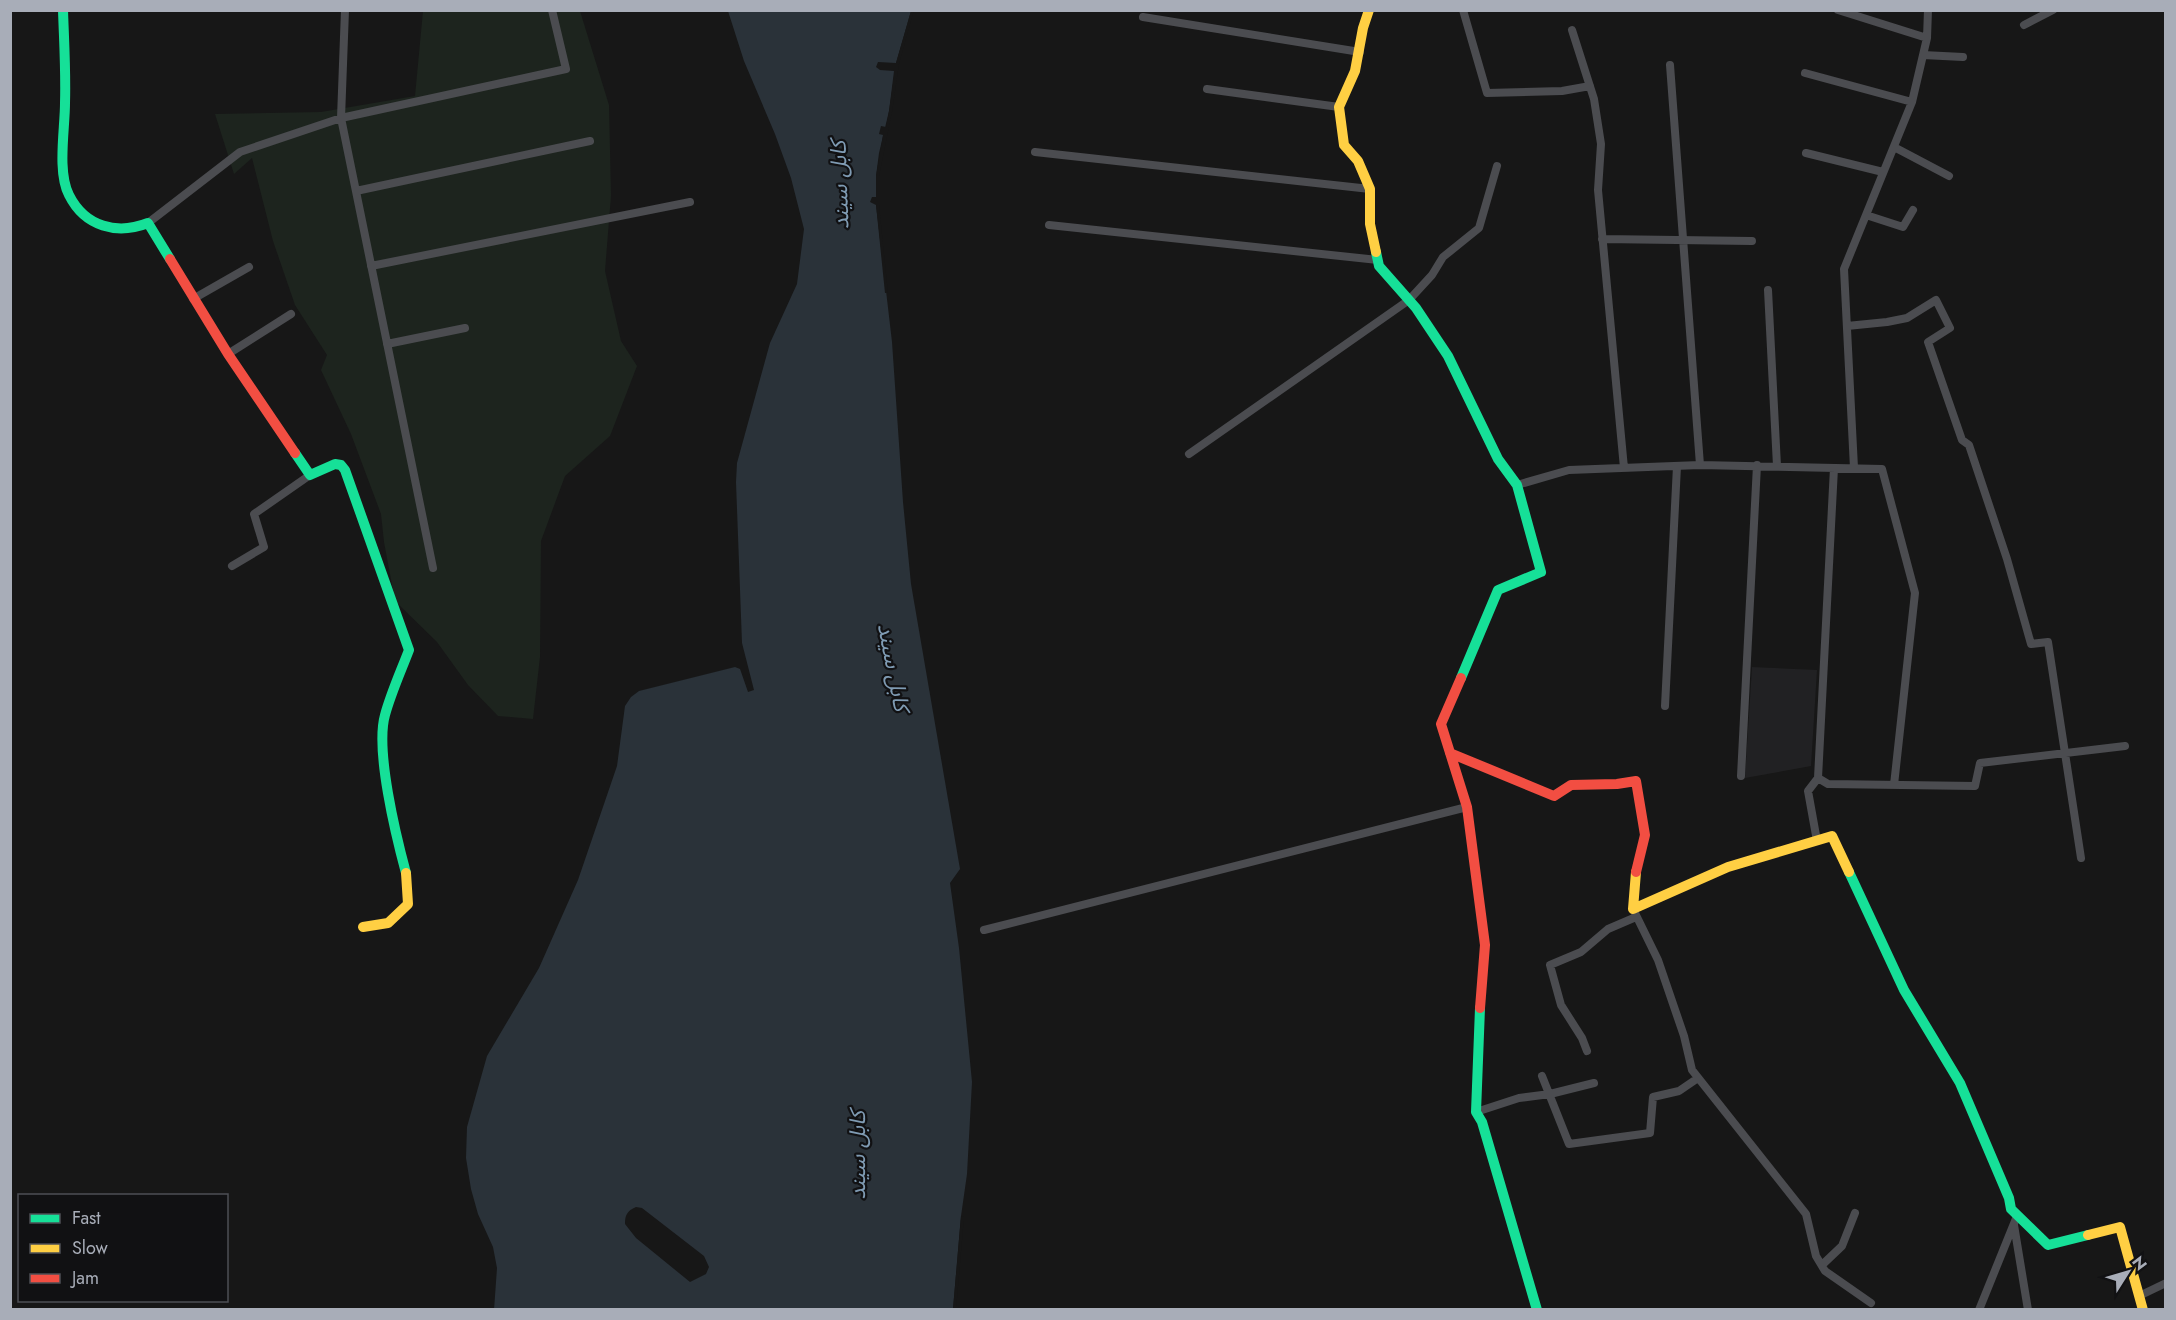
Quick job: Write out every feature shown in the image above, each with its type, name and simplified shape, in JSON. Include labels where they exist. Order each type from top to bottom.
[{"type":"street","points":[[63,10],[65,114],[63,166],[68,195],[89,218],[102,226],[118,229],[134,229],[148,222],[240,152],[341,118],[566,69],[552,10]]},
{"type":"street","points":[[345,10],[341,118],[433,568]]},
{"type":"street","points":[[1369,10],[1363,28],[1355,71],[1342,98],[1340,122],[1344,145],[1358,162],[1370,189],[1370,224],[1379,266],[1409,300],[1448,356],[1498,459],[1517,485],[1541,572],[1498,590],[1441,724],[1467,807],[1485,945],[1476,1112],[1482,1122],[1537,1310]]},
{"type":"street","points":[[1463,10],[1487,93],[1562,92],[1590,86]]},
{"type":"street","points":[[1838,10],[1927,38]]},
{"type":"street","points":[[1854,468],[1844,269],[1912,102],[1927,38],[1928,10]]},
{"type":"street","points":[[2024,25],[2053,10]]},
{"type":"street","points":[[1143,17],[1309,46],[1359,52]]},
{"type":"street","points":[[1572,30],[1594,99],[1601,144],[1598,190],[1624,468]]},
{"type":"street","points":[[1923,55],[1963,57]]},
{"type":"street","points":[[1670,65],[1700,465]]},
{"type":"street","points":[[1805,73],[1912,102]]},
{"type":"street","points":[[1207,89],[1340,107]]},
{"type":"street","points":[[356,191],[590,141]]},
{"type":"street","points":[[1894,147],[1949,176]]},
{"type":"street","points":[[1035,152],[1370,189]]},
{"type":"street","points":[[1806,153],[1883,172]]},
{"type":"street","points":[[1189,454],[1409,300],[1432,275],[1443,257],[1479,228],[1497,166]]},
{"type":"street","points":[[371,266],[690,202]]},
{"type":"street","points":[[1866,215],[1903,227],[1913,210]]},
{"type":"street","points":[[148,222],[228,354],[310,475]]},
{"type":"street","points":[[1049,225],[1378,260]]},
{"type":"street","points":[[1602,239],[1752,241]]},
{"type":"street","points":[[193,299],[249,267]]},
{"type":"street","points":[[1768,290],[1777,466]]},
{"type":"street","points":[[1847,326],[1907,318],[1936,300],[1950,328],[1928,342],[1962,440],[1969,445],[2007,559],[2031,644],[2048,642],[2081,858]]},
{"type":"street","points":[[228,354],[291,314]]},
{"type":"street","points":[[387,344],[465,328]]},
{"type":"street","points":[[232,566],[264,547],[254,514],[310,475],[335,464],[341,465],[345,470],[409,650],[384,716],[381,747],[399,846],[408,878],[408,904],[388,923],[363,927]]},
{"type":"street","points":[[1517,485],[1569,470],[1700,465],[1882,469],[1915,593],[1894,785]]},
{"type":"street","points":[[1741,776],[1757,465]]},
{"type":"street","points":[[1665,706],[1677,466]]},
{"type":"street","points":[[1817,841],[1808,791],[1818,778],[1834,468]]},
{"type":"street","points":[[1818,778],[1828,784],[1975,786],[1980,763],[2125,746]]},
{"type":"street","points":[[1450,753],[1554,796],[1571,785],[1617,784],[1636,781],[1645,835],[1636,873],[1634,913],[1658,960],[1684,1036],[1692,1070],[1806,1214],[1816,1256],[1825,1271],[1871,1303]]},
{"type":"street","points":[[984,930],[1467,807]]},
{"type":"street","points":[[1587,1051],[1582,1038],[1562,1005],[1550,965],[1581,952],[1608,929],[1634,913],[1728,867],[1832,836],[1904,990],[1960,1083],[2009,1198],[2015,1220],[2028,1310]]},
{"type":"street","points":[[1542,1076],[1569,1144],[1650,1133],[1653,1097],[1679,1091],[1698,1078]]},
{"type":"street","points":[[1476,1112],[1519,1098],[1550,1094],[1594,1083]]},
{"type":"street","points":[[1822,1265],[1842,1246],[1855,1213]]},
{"type":"street","points":[[2015,1220],[2048,1245],[2121,1227],[2143,1310]]},
{"type":"street","points":[[1979,1310],[2015,1220]]},
{"type":"street","points":[[2139,1296],[2166,1283]]},
{"type":"shaded area","points":[[423,11],[580,11],[609,105],[611,196],[605,271],[621,341],[637,366],[610,436],[565,476],[541,541],[540,657],[533,719],[498,716],[468,685],[437,642],[395,601],[381,514],[351,434],[321,370],[327,355],[295,305],[273,241],[252,158],[234,174],[215,114],[321,112],[415,96]]},
{"type":"shaded area","points":[[1752,667],[1817,670],[1811,766],[1745,778]]},
{"type":"water","name":"کابل سيند","points":[[728,11],[911,11],[896,63],[889,111],[879,153],[876,205],[892,342],[911,584],[960,869],[950,883],[959,948],[972,1082],[967,1174],[953,1309],[494,1310],[497,1268],[493,1247],[478,1214],[471,1189],[466,1158],[467,1127],[487,1056],[539,968],[578,880],[617,766],[625,706],[639,691],[735,667],[740,669],[748,692],[754,690],[742,643],[737,463],[770,343],[797,284],[804,229],[791,178],[744,61]],"holes":[[[636,1207],[642,1208],[704,1256],[709,1267],[706,1274],[690,1282],[636,1238],[625,1224],[625,1218]]]},
{"type":"pier","points":[[914,10],[899,64],[879,176],[879,205],[888,293],[885,293],[876,205],[870,202],[872,197],[876,197],[876,176],[883,135],[879,134],[881,126],[886,127],[894,71],[880,70],[876,67],[878,62],[896,63],[911,11]]},
{"type":"pier","points":[[961,1216],[964,1217],[956,1310],[953,1309]]},
{"type":"traffic: fast","points":[[63,10],[65,91],[62,163],[65,186],[84,215],[103,226],[125,228],[148,223],[170,259]]},
{"type":"traffic: fast","points":[[1376,252],[1379,266],[1416,308],[1448,356],[1498,459],[1517,485],[1541,572],[1498,590],[1461,678]]},
{"type":"traffic: fast","points":[[295,453],[310,475],[335,464],[341,465],[345,470],[409,650],[387,707],[383,730],[388,793],[406,873]]},
{"type":"traffic: fast","points":[[1849,872],[1904,990],[1960,1083],[2009,1198],[2011,1209],[2048,1245],[2088,1235]]},
{"type":"traffic: fast","points":[[1480,1008],[1476,1112],[1482,1122],[1537,1310]]},
{"type":"traffic: slow","points":[[1369,10],[1363,28],[1355,71],[1339,107],[1344,145],[1358,161],[1370,189],[1370,224],[1376,252]]},
{"type":"traffic: slow","points":[[1636,872],[1633,909],[1728,867],[1832,836],[1849,872]]},
{"type":"traffic: slow","points":[[363,927],[388,923],[408,904],[406,873]]},
{"type":"traffic: slow","points":[[2088,1235],[2120,1227],[2143,1310]]},
{"type":"traffic: jam","points":[[170,259],[228,354],[295,453]]},
{"type":"traffic: jam","points":[[1461,678],[1441,724],[1467,807],[1485,945],[1480,1008]]},
{"type":"traffic: jam","points":[[1450,753],[1554,796],[1571,785],[1617,784],[1636,781],[1645,835],[1636,872]]}]
